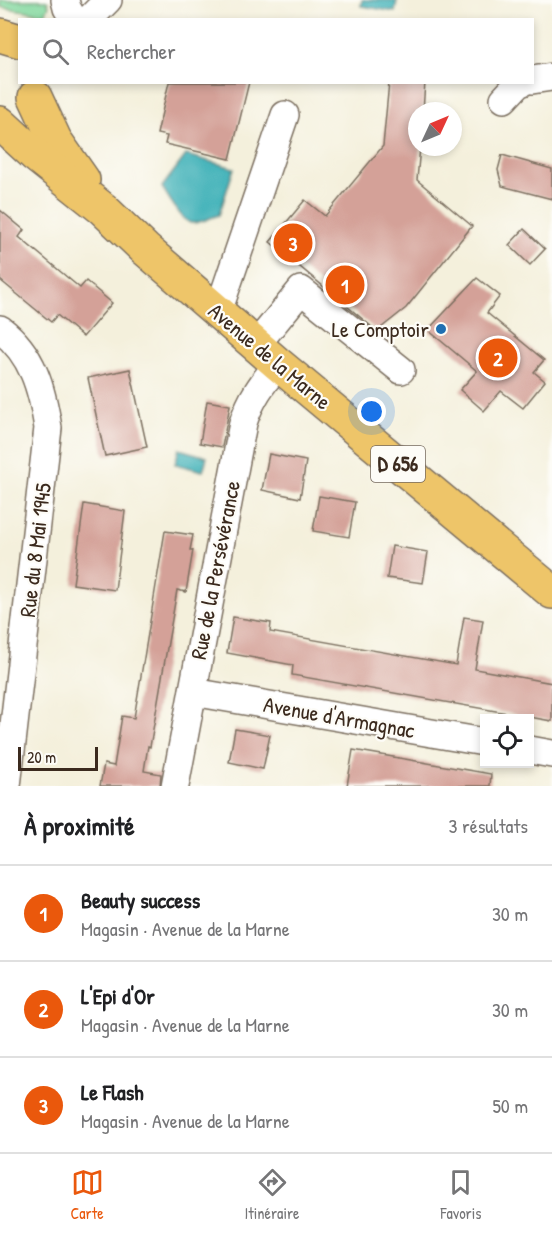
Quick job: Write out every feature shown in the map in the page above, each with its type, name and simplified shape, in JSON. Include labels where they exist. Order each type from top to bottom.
[{"type":"main road","points":[[0,35],[18,41]]},
{"type":"main road","points":[[0,119],[18,114],[28,106],[37,90]]},
{"type":"main road","name":"Avenue de la Marne","points":[[37,90],[55,140],[103,209]]},
{"type":"main road","name":"Avenue de la Marne","points":[[0,123],[35,155],[103,209],[145,249],[267,354],[552,592]]},
{"type":"street","points":[[65,0],[73,18]]},
{"type":"street","points":[[90,18],[108,0]]},
{"type":"street","points":[[534,80],[552,77]]},
{"type":"street","points":[[218,312],[285,115]]},
{"type":"street","name":"Rue de la Persévérance","points":[[175,786],[243,423],[267,354],[301,290],[401,370]]},
{"type":"street","name":"Rue du 8 Mai 1945","points":[[0,328],[11,337],[31,365],[43,395],[48,428],[7,786]]},
{"type":"street","name":"Avenue d'Armagnac","points":[[192,692],[480,741]]},
{"type":"street","points":[[534,751],[552,754]]},
{"type":"green space","points":[[0,0],[47,0],[49,6],[45,14],[0,7]]},
{"type":"water","points":[[362,0],[397,0],[395,12],[361,6]]},
{"type":"water","points":[[186,155],[234,168],[219,215],[191,223],[183,218],[162,187]]},
{"type":"water","points":[[179,449],[207,457],[203,471],[175,464]]},
{"type":"building","points":[[169,84],[249,84],[230,159],[165,144],[167,136],[157,134]]},
{"type":"building","points":[[389,84],[425,84],[424,102],[408,102],[408,156],[419,156],[417,180],[472,226],[406,308],[377,331],[270,242],[305,200],[325,216],[383,146]]},
{"type":"building","points":[[502,155],[552,169],[552,199],[502,186],[498,170]]},
{"type":"building","points":[[0,210],[24,230],[19,237],[80,288],[86,281],[112,303],[83,337],[57,315],[51,322],[0,280]]},
{"type":"building","points":[[524,229],[545,249],[530,265],[509,245]]},
{"type":"building","points":[[477,278],[500,296],[487,313],[544,360],[534,372],[545,381],[523,408],[501,391],[484,411],[460,390],[477,371],[428,330]]},
{"type":"building","points":[[130,369],[147,447],[105,456],[88,378]]},
{"type":"building","points":[[207,401],[230,405],[222,447],[200,443]]},
{"type":"building","points":[[269,454],[306,461],[300,498],[262,490]]},
{"type":"building","points":[[319,496],[355,502],[349,537],[313,531]]},
{"type":"building","points":[[84,504],[125,511],[115,590],[73,584]]},
{"type":"building","points":[[165,531],[193,535],[190,550],[193,550],[186,592],[177,590],[144,771],[161,774],[160,786],[100,786],[104,764],[114,766],[122,716],[134,718]]},
{"type":"building","points":[[392,546],[428,552],[423,583],[387,578]]},
{"type":"building","points":[[233,617],[271,623],[270,632],[456,665],[464,617],[483,620],[475,669],[552,683],[552,721],[534,718],[534,714],[512,714],[292,675],[293,665],[227,653]]},
{"type":"building","points":[[235,729],[270,735],[263,769],[229,762]]},
{"type":"building","points":[[353,750],[491,774],[490,786],[347,786]]},
{"type":"place","name":"Le Flash","points":[[293,243]]},
{"type":"place","name":"Beauty success","points":[[345,285]]},
{"type":"place","name":"Le Comptoir","points":[[441,329]]},
{"type":"place","name":"L'Epi d'Or","points":[[498,358]]}]
